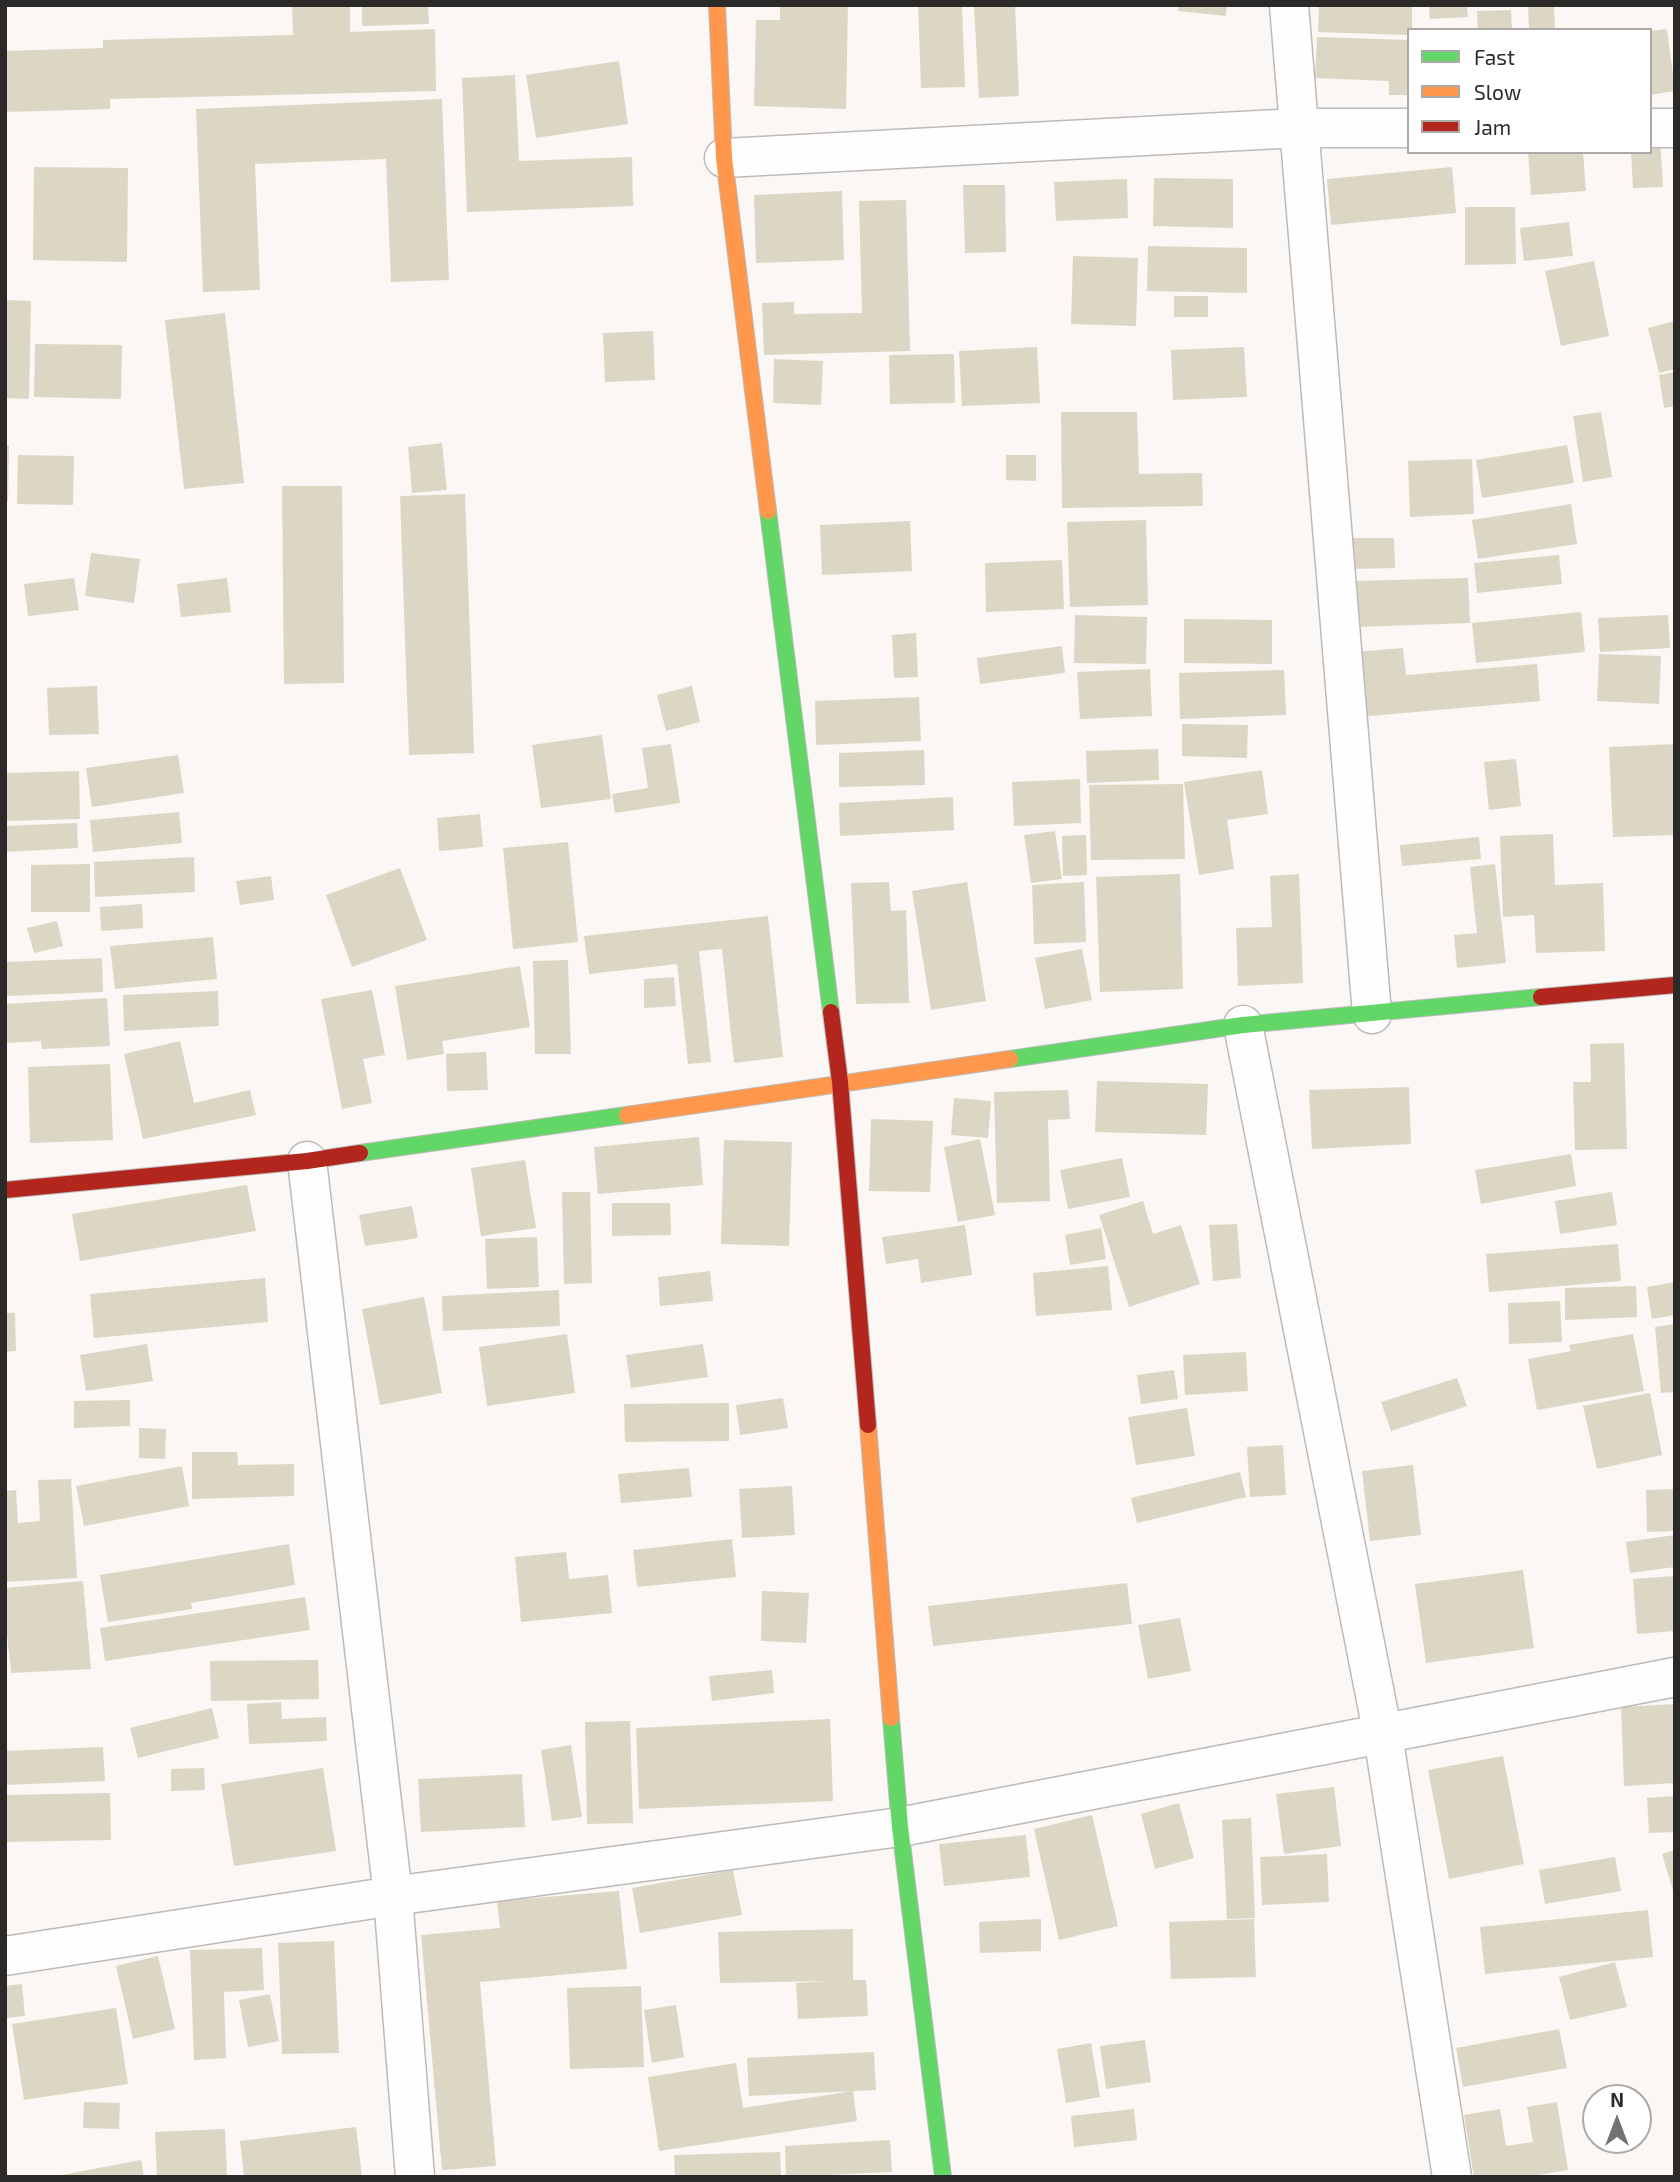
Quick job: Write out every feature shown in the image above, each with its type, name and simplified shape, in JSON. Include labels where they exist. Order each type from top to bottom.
[{"type":"street","points":[[717,5],[724,158],[840,1082],[900,1826],[943,2177]]},
{"type":"street","points":[[1289,5],[1372,1014]]},
{"type":"street","points":[[724,158],[1298,128],[1407,128]]},
{"type":"street","points":[[1652,128],[1675,128]]},
{"type":"street","points":[[5,1190],[307,1161],[1243,1025],[1675,985]]},
{"type":"street","points":[[1243,1025],[1383,1735],[1452,2177]]},
{"type":"street","points":[[307,1161],[393,1896],[415,2177]]},
{"type":"street","points":[[5,1956],[393,1896],[900,1826],[1675,1677]]},
{"type":"building","points":[[292,5],[350,5],[350,32],[435,29],[436,91],[110,99],[110,109],[5,112],[5,51],[103,48],[103,40],[293,35]]},
{"type":"building","points":[[362,5],[428,5],[429,24],[362,26]]},
{"type":"building","points":[[780,5],[848,5],[846,109],[754,106],[756,20],[780,20]]},
{"type":"building","points":[[918,5],[962,5],[965,87],[921,88]]},
{"type":"building","points":[[974,5],[1015,5],[1019,96],[979,98]]},
{"type":"building","points":[[1179,5],[1227,5],[1226,16],[1178,11]]},
{"type":"building","points":[[1319,5],[1412,5],[1412,28],[1407,28],[1407,35],[1318,32]]},
{"type":"building","points":[[1429,5],[1467,5],[1468,17],[1430,19]]},
{"type":"building","points":[[1528,5],[1554,5],[1555,28],[1529,28]]},
{"type":"building","points":[[1511,10],[1512,28],[1478,28],[1477,11]]},
{"type":"building","points":[[1667,29],[1675,91],[1652,95],[1652,31]]},
{"type":"building","points":[[1317,37],[1407,40],[1407,95],[1389,95],[1389,81],[1315,78]]},
{"type":"building","points":[[619,61],[628,124],[536,138],[526,75]]},
{"type":"building","points":[[515,75],[519,161],[632,157],[633,206],[467,212],[462,78]]},
{"type":"building","points":[[442,99],[449,280],[391,282],[386,159],[255,164],[260,290],[203,292],[196,109]]},
{"type":"building","points":[[1652,138],[1660,138],[1663,187],[1633,188],[1631,154],[1652,154]]},
{"type":"building","points":[[1528,154],[1583,154],[1586,191],[1531,195]]},
{"type":"building","points":[[34,167],[128,168],[127,262],[33,260]]},
{"type":"building","points":[[1452,167],[1456,213],[1331,225],[1327,179]]},
{"type":"building","points":[[1154,178],[1233,179],[1233,228],[1153,226]]},
{"type":"building","points":[[1127,179],[1128,218],[1056,221],[1054,182]]},
{"type":"building","points":[[963,185],[1005,185],[1006,252],[965,253]]},
{"type":"building","points":[[842,191],[844,260],[756,263],[754,195]]},
{"type":"building","points":[[906,200],[910,351],[764,355],[762,303],[794,302],[794,314],[862,313],[859,201]]},
{"type":"building","points":[[1465,207],[1515,207],[1516,264],[1465,265]]},
{"type":"building","points":[[1569,222],[1573,256],[1524,261],[1520,228]]},
{"type":"building","points":[[1148,246],[1247,248],[1247,293],[1147,291]]},
{"type":"building","points":[[1073,256],[1138,258],[1136,326],[1071,324]]},
{"type":"building","points":[[1594,261],[1609,336],[1561,346],[1545,271]]},
{"type":"building","points":[[1174,296],[1208,296],[1208,317],[1174,317]]},
{"type":"building","points":[[5,300],[31,301],[29,399],[5,398]]},
{"type":"building","points":[[225,313],[244,483],[184,489],[165,320]]},
{"type":"building","points":[[1675,321],[1675,369],[1659,373],[1648,328]]},
{"type":"building","points":[[653,331],[655,380],[605,382],[603,333]]},
{"type":"building","points":[[35,344],[122,345],[121,399],[34,397]]},
{"type":"building","points":[[1037,347],[1040,403],[962,406],[959,351]]},
{"type":"building","points":[[1244,347],[1247,397],[1173,400],[1171,350]]},
{"type":"building","points":[[954,354],[955,403],[890,404],[889,355]]},
{"type":"building","points":[[774,359],[823,361],[821,405],[773,403]]},
{"type":"building","points":[[1675,372],[1675,406],[1664,408],[1659,375]]},
{"type":"building","points":[[1061,412],[1137,412],[1139,474],[1202,473],[1203,506],[1062,508]]},
{"type":"building","points":[[1601,412],[1612,477],[1583,482],[1573,416]]},
{"type":"building","points":[[442,443],[447,490],[412,493],[408,447]]},
{"type":"building","points":[[1567,445],[1574,483],[1482,498],[1476,460]]},
{"type":"building","points":[[5,446],[9,446],[8,501],[5,501]]},
{"type":"building","points":[[18,455],[74,456],[73,505],[17,504]]},
{"type":"building","points":[[1006,455],[1036,455],[1036,481],[1006,480]]},
{"type":"building","points":[[1472,459],[1474,514],[1410,517],[1408,461]]},
{"type":"building","points":[[282,486],[342,486],[344,683],[284,684]]},
{"type":"building","points":[[465,494],[474,753],[409,755],[400,496]]},
{"type":"building","points":[[1571,504],[1577,544],[1478,559],[1472,520]]},
{"type":"building","points":[[1146,520],[1148,605],[1070,607],[1067,522]]},
{"type":"building","points":[[910,521],[912,571],[822,575],[820,525]]},
{"type":"building","points":[[1352,538],[1394,538],[1395,568],[1353,569]]},
{"type":"building","points":[[91,553],[140,559],[134,603],[85,596]]},
{"type":"building","points":[[1559,555],[1562,584],[1477,593],[1474,563]]},
{"type":"building","points":[[1062,560],[1064,609],[986,612],[985,563]]},
{"type":"building","points":[[74,578],[79,610],[28,616],[24,584]]},
{"type":"building","points":[[227,578],[231,612],[181,617],[177,584]]},
{"type":"building","points":[[1468,578],[1470,623],[1357,627],[1355,581]]},
{"type":"building","points":[[1581,612],[1585,652],[1476,663],[1472,623]]},
{"type":"building","points":[[1075,615],[1147,617],[1146,664],[1074,663]]},
{"type":"building","points":[[1668,615],[1670,648],[1600,652],[1598,618]]},
{"type":"building","points":[[1184,619],[1272,620],[1272,664],[1184,663]]},
{"type":"building","points":[[916,633],[918,677],[894,678],[892,635]]},
{"type":"building","points":[[1062,646],[1065,673],[980,684],[977,658]]},
{"type":"building","points":[[1403,648],[1406,675],[1537,664],[1540,701],[1359,717],[1353,652]]},
{"type":"building","points":[[1599,654],[1661,656],[1659,704],[1597,701]]},
{"type":"building","points":[[1150,669],[1152,716],[1080,719],[1077,672]]},
{"type":"building","points":[[1284,670],[1286,715],[1180,719],[1179,673]]},
{"type":"building","points":[[97,686],[99,734],[49,735],[47,688]]},
{"type":"building","points":[[692,686],[700,722],[666,731],[657,695]]},
{"type":"building","points":[[919,697],[921,741],[816,745],[815,701]]},
{"type":"building","points":[[1182,724],[1248,725],[1247,758],[1182,756]]},
{"type":"building","points":[[602,735],[611,799],[541,808],[532,745]]},
{"type":"building","points":[[671,744],[680,803],[615,813],[612,794],[648,788],[642,748]]},
{"type":"building","points":[[1675,744],[1675,835],[1613,837],[1609,747]]},
{"type":"building","points":[[1158,749],[1159,780],[1087,783],[1086,751]]},
{"type":"building","points":[[924,750],[925,785],[839,787],[839,753]]},
{"type":"building","points":[[178,755],[184,793],[92,807],[86,768]]},
{"type":"building","points":[[1516,759],[1521,806],[1489,810],[1484,762]]},
{"type":"building","points":[[1262,770],[1268,814],[1227,820],[1234,869],[1199,875],[1184,782]]},
{"type":"building","points":[[79,771],[80,819],[5,821],[5,773]]},
{"type":"building","points":[[1080,779],[1081,823],[1014,826],[1012,782]]},
{"type":"building","points":[[1183,784],[1185,859],[1091,860],[1089,785]]},
{"type":"building","points":[[953,797],[954,830],[840,836],[839,803]]},
{"type":"building","points":[[179,812],[182,843],[93,852],[90,820]]},
{"type":"building","points":[[480,814],[483,847],[439,851],[437,818]]},
{"type":"building","points":[[77,823],[78,848],[5,852],[5,826]]},
{"type":"building","points":[[1055,831],[1062,879],[1031,883],[1024,835]]},
{"type":"building","points":[[1553,834],[1555,885],[1603,883],[1605,951],[1536,953],[1534,915],[1503,917],[1500,836]]},
{"type":"building","points":[[1086,835],[1087,875],[1063,876],[1062,836]]},
{"type":"building","points":[[1479,837],[1481,859],[1402,866],[1400,845]]},
{"type":"building","points":[[568,842],[578,942],[513,949],[503,848]]},
{"type":"building","points":[[194,857],[195,892],[95,897],[94,862]]},
{"type":"building","points":[[90,864],[90,912],[31,912],[31,865]]},
{"type":"building","points":[[1495,864],[1506,963],[1457,968],[1454,935],[1477,933],[1470,867]]},
{"type":"building","points":[[400,868],[427,940],[352,967],[326,895]]},
{"type":"building","points":[[1180,874],[1183,989],[1100,992],[1096,877]]},
{"type":"building","points":[[1299,874],[1303,983],[1238,986],[1236,928],[1272,927],[1270,876]]},
{"type":"building","points":[[271,876],[274,900],[240,905],[236,881]]},
{"type":"building","points":[[889,882],[891,911],[906,910],[909,1003],[856,1004],[851,883]]},
{"type":"building","points":[[967,882],[986,1001],[931,1010],[912,891]]},
{"type":"building","points":[[1084,882],[1086,942],[1034,944],[1032,885]]},
{"type":"building","points":[[142,904],[143,928],[101,931],[100,907]]},
{"type":"building","points":[[768,916],[783,1057],[734,1063],[722,949],[699,951],[711,1062],[688,1064],[677,964],[589,974],[584,936]]},
{"type":"building","points":[[57,921],[63,946],[34,953],[27,928]]},
{"type":"building","points":[[213,937],[217,979],[115,989],[110,946]]},
{"type":"building","points":[[1082,949],[1092,1000],[1045,1009],[1035,958]]},
{"type":"building","points":[[102,958],[103,992],[7,996],[6,962]]},
{"type":"building","points":[[568,960],[571,1054],[535,1054],[533,961]]},
{"type":"building","points":[[520,966],[530,1027],[442,1041],[444,1054],[407,1060],[395,986]]},
{"type":"building","points":[[674,977],[676,1006],[644,1008],[644,979]]},
{"type":"building","points":[[372,990],[385,1055],[363,1059],[372,1103],[342,1109],[321,999]]},
{"type":"building","points":[[218,991],[219,1026],[124,1031],[123,995]]},
{"type":"building","points":[[107,998],[110,1046],[42,1049],[41,1041],[7,1043],[5,1004]]},
{"type":"building","points":[[180,1041],[194,1103],[250,1090],[256,1115],[143,1139],[124,1054]]},
{"type":"building","points":[[1624,1043],[1627,1149],[1575,1150],[1573,1082],[1591,1082],[1590,1044]]},
{"type":"building","points":[[486,1052],[488,1090],[447,1091],[446,1054]]},
{"type":"building","points":[[110,1064],[113,1140],[30,1143],[28,1067]]},
{"type":"building","points":[[1097,1081],[1208,1084],[1206,1135],[1095,1132]]},
{"type":"building","points":[[1409,1087],[1411,1144],[1312,1149],[1309,1090]]},
{"type":"building","points":[[1068,1090],[1070,1119],[1048,1120],[1050,1201],[997,1203],[994,1092]]},
{"type":"building","points":[[954,1098],[991,1101],[988,1138],[951,1135]]},
{"type":"building","points":[[871,1119],[933,1121],[930,1192],[869,1191]]},
{"type":"building","points":[[699,1137],[703,1185],[598,1194],[594,1147]]},
{"type":"building","points":[[980,1139],[995,1215],[958,1222],[944,1147]]},
{"type":"building","points":[[724,1140],[792,1142],[789,1246],[721,1244]]},
{"type":"building","points":[[1571,1154],[1576,1186],[1481,1204],[1475,1170]]},
{"type":"building","points":[[1122,1158],[1130,1197],[1068,1209],[1060,1170]]},
{"type":"building","points":[[525,1160],[536,1228],[481,1236],[471,1168]]},
{"type":"building","points":[[247,1185],[256,1231],[80,1261],[72,1214]]},
{"type":"building","points":[[562,1192],[590,1192],[592,1283],[564,1284]]},
{"type":"building","points":[[1612,1192],[1617,1225],[1560,1234],[1555,1201]]},
{"type":"building","points":[[1143,1201],[1153,1234],[1181,1225],[1200,1284],[1129,1307],[1099,1215]]},
{"type":"building","points":[[612,1203],[670,1203],[671,1235],[612,1236]]},
{"type":"building","points":[[412,1206],[418,1238],[365,1246],[359,1215]]},
{"type":"building","points":[[1237,1224],[1241,1278],[1213,1281],[1209,1225]]},
{"type":"building","points":[[965,1225],[972,1275],[921,1283],[918,1259],[886,1264],[882,1237]]},
{"type":"building","points":[[1101,1228],[1106,1259],[1070,1265],[1065,1235]]},
{"type":"building","points":[[537,1237],[539,1287],[487,1289],[485,1239]]},
{"type":"building","points":[[1618,1244],[1621,1281],[1489,1292],[1486,1254]]},
{"type":"building","points":[[1108,1266],[1112,1310],[1036,1316],[1033,1273]]},
{"type":"building","points":[[710,1271],[713,1301],[660,1306],[658,1277]]},
{"type":"building","points":[[265,1278],[268,1322],[94,1338],[90,1294]]},
{"type":"building","points":[[1675,1282],[1675,1315],[1652,1319],[1647,1287]]},
{"type":"building","points":[[1636,1286],[1637,1317],[1565,1320],[1565,1288]]},
{"type":"building","points":[[559,1290],[560,1326],[443,1331],[442,1296]]},
{"type":"building","points":[[424,1297],[442,1393],[380,1405],[362,1309]]},
{"type":"building","points":[[1560,1301],[1562,1342],[1509,1344],[1508,1303]]},
{"type":"building","points":[[5,1313],[15,1313],[16,1351],[5,1352]]},
{"type":"building","points":[[1675,1324],[1675,1392],[1661,1393],[1655,1327]]},
{"type":"building","points":[[567,1334],[575,1393],[487,1406],[479,1347]]},
{"type":"building","points":[[1633,1334],[1644,1391],[1537,1410],[1528,1359],[1571,1351],[1569,1345]]},
{"type":"building","points":[[147,1344],[153,1381],[86,1391],[80,1355]]},
{"type":"building","points":[[703,1344],[708,1377],[631,1388],[626,1355]]},
{"type":"building","points":[[1246,1352],[1248,1391],[1185,1395],[1183,1355]]},
{"type":"building","points":[[1174,1370],[1178,1399],[1141,1404],[1137,1375]]},
{"type":"building","points":[[1457,1378],[1467,1406],[1391,1431],[1381,1402]]},
{"type":"building","points":[[1650,1393],[1662,1455],[1597,1469],[1583,1406]]},
{"type":"building","points":[[783,1398],[788,1428],[740,1435],[736,1405]]},
{"type":"building","points":[[130,1400],[130,1426],[74,1428],[74,1401]]},
{"type":"building","points":[[729,1403],[729,1441],[625,1442],[624,1404]]},
{"type":"building","points":[[1187,1408],[1195,1456],[1136,1465],[1128,1417]]},
{"type":"building","points":[[139,1428],[166,1429],[165,1459],[139,1458]]},
{"type":"building","points":[[1283,1445],[1286,1495],[1250,1497],[1247,1447]]},
{"type":"building","points":[[192,1452],[237,1452],[238,1465],[294,1464],[294,1496],[192,1499]]},
{"type":"building","points":[[1413,1465],[1421,1535],[1370,1541],[1362,1471]]},
{"type":"building","points":[[182,1466],[189,1506],[84,1526],[76,1486]]},
{"type":"building","points":[[689,1468],[692,1497],[621,1503],[618,1474]]},
{"type":"building","points":[[1240,1472],[1246,1497],[1137,1523],[1131,1498]]},
{"type":"building","points":[[71,1479],[77,1578],[5,1582],[5,1491],[16,1490],[18,1523],[40,1521],[38,1480]]},
{"type":"building","points":[[792,1486],[795,1535],[742,1538],[739,1489]]},
{"type":"building","points":[[1675,1489],[1675,1531],[1647,1532],[1646,1490]]},
{"type":"building","points":[[1675,1535],[1675,1567],[1630,1573],[1626,1542]]},
{"type":"building","points":[[732,1539],[736,1577],[637,1587],[633,1550]]},
{"type":"building","points":[[289,1544],[295,1585],[191,1603],[192,1609],[108,1622],[100,1575]]},
{"type":"building","points":[[566,1552],[569,1579],[608,1575],[612,1613],[521,1622],[515,1557]]},
{"type":"building","points":[[1523,1570],[1534,1648],[1426,1663],[1415,1584]]},
{"type":"building","points":[[1675,1576],[1675,1631],[1637,1634],[1633,1579]]},
{"type":"building","points":[[83,1581],[91,1669],[11,1673],[5,1588]]},
{"type":"building","points":[[1127,1583],[1132,1624],[933,1646],[928,1606]]},
{"type":"building","points":[[762,1591],[809,1593],[806,1643],[761,1641]]},
{"type":"building","points":[[305,1597],[310,1630],[105,1661],[100,1628]]},
{"type":"building","points":[[1180,1618],[1191,1671],[1148,1679],[1138,1625]]},
{"type":"building","points":[[318,1660],[319,1699],[211,1701],[210,1661]]},
{"type":"building","points":[[772,1670],[774,1693],[712,1701],[709,1676]]},
{"type":"building","points":[[281,1702],[282,1719],[326,1717],[327,1741],[249,1744],[247,1704]]},
{"type":"building","points":[[1675,1704],[1675,1783],[1624,1786],[1621,1707]]},
{"type":"building","points":[[212,1708],[219,1738],[138,1758],[130,1728]]},
{"type":"building","points":[[830,1719],[833,1801],[639,1809],[636,1728]]},
{"type":"building","points":[[630,1721],[633,1823],[587,1824],[585,1722]]},
{"type":"building","points":[[571,1745],[582,1817],[552,1821],[541,1750]]},
{"type":"building","points":[[103,1747],[105,1781],[5,1785],[5,1751]]},
{"type":"building","points":[[1503,1756],[1524,1864],[1449,1879],[1428,1770]]},
{"type":"building","points":[[204,1768],[205,1790],[171,1791],[171,1769]]},
{"type":"building","points":[[323,1768],[336,1851],[234,1866],[221,1784]]},
{"type":"building","points":[[522,1774],[525,1827],[421,1832],[418,1779]]},
{"type":"building","points":[[1334,1787],[1341,1846],[1284,1854],[1276,1794]]},
{"type":"building","points":[[110,1793],[111,1840],[5,1842],[5,1795]]},
{"type":"building","points":[[1675,1796],[1675,1832],[1649,1833],[1647,1798]]},
{"type":"building","points":[[1179,1803],[1194,1858],[1155,1869],[1141,1814]]},
{"type":"building","points":[[1092,1815],[1118,1926],[1059,1940],[1034,1829]]},
{"type":"building","points":[[1251,1818],[1255,1918],[1227,1919],[1222,1820]]},
{"type":"building","points":[[1026,1835],[1030,1877],[944,1886],[939,1844]]},
{"type":"building","points":[[1675,1850],[1675,1894],[1674,1894],[1662,1854]]},
{"type":"building","points":[[1327,1854],[1329,1902],[1262,1905],[1260,1857]]},
{"type":"building","points":[[1615,1857],[1621,1891],[1545,1904],[1539,1870]]},
{"type":"building","points":[[733,1870],[742,1915],[640,1933],[632,1888]]},
{"type":"building","points":[[619,1891],[627,1969],[480,1982],[496,2166],[442,2170],[421,1935],[500,1928],[497,1901]]},
{"type":"building","points":[[1648,1910],[1653,1957],[1485,1974],[1480,1927]]},
{"type":"building","points":[[1041,1919],[1041,1951],[980,1953],[979,1922]]},
{"type":"building","points":[[1254,1919],[1256,1977],[1171,1979],[1169,1922]]},
{"type":"building","points":[[853,1929],[853,1980],[866,1980],[868,2016],[798,2019],[796,1983],[825,1981],[720,1983],[718,1932]]},
{"type":"building","points":[[334,1941],[339,2053],[282,2054],[278,1943]]},
{"type":"building","points":[[262,1948],[264,1990],[224,1992],[226,2058],[194,2060],[190,1950]]},
{"type":"building","points":[[158,1956],[175,2029],[133,2039],[116,1966]]},
{"type":"building","points":[[1615,1962],[1627,2007],[1570,2020],[1559,1977]]},
{"type":"building","points":[[22,1984],[25,2016],[5,2018],[5,1986]]},
{"type":"building","points":[[641,1986],[644,2067],[570,2069],[567,1988]]},
{"type":"building","points":[[270,1994],[279,2041],[248,2047],[239,2000]]},
{"type":"building","points":[[676,2005],[684,2057],[652,2063],[644,2010]]},
{"type":"building","points":[[116,2008],[128,2084],[24,2100],[12,2024]]},
{"type":"building","points":[[1559,2029],[1567,2068],[1463,2087],[1456,2048]]},
{"type":"building","points":[[1145,2040],[1151,2082],[1106,2089],[1100,2046]]},
{"type":"building","points":[[1091,2043],[1100,2097],[1066,2103],[1057,2049]]},
{"type":"building","points":[[874,2052],[876,2090],[749,2096],[747,2058]]},
{"type":"building","points":[[736,2063],[743,2108],[853,2091],[857,2121],[659,2151],[648,2077]]},
{"type":"building","points":[[84,2102],[120,2103],[119,2129],[83,2128]]},
{"type":"building","points":[[1557,2102],[1568,2170],[1527,2177],[1474,2177],[1464,2115],[1500,2109],[1506,2146],[1533,2142],[1527,2107]]},
{"type":"building","points":[[1134,2109],[1137,2140],[1074,2147],[1071,2116]]},
{"type":"building","points":[[356,2127],[362,2177],[244,2177],[240,2141]]},
{"type":"building","points":[[225,2129],[227,2176],[157,2177],[155,2132]]},
{"type":"building","points":[[890,2140],[892,2172],[786,2177],[785,2146]]},
{"type":"building","points":[[780,2152],[781,2177],[675,2177],[674,2155]]},
{"type":"building","points":[[141,2160],[144,2177],[62,2177],[62,2175]]},
{"type":"traffic: fast","points":[[768,511],[831,1012]]},
{"type":"traffic: fast","points":[[1010,1059],[1243,1025],[1541,997]]},
{"type":"traffic: fast","points":[[360,1153],[627,1115]]},
{"type":"traffic: fast","points":[[891,1718],[900,1827],[943,2177]]},
{"type":"traffic: slow","points":[[717,5],[724,158],[768,511]]},
{"type":"traffic: slow","points":[[627,1115],[1010,1059]]},
{"type":"traffic: slow","points":[[868,1425],[891,1718]]},
{"type":"traffic: jam","points":[[1541,997],[1675,985]]},
{"type":"traffic: jam","points":[[831,1012],[840,1082],[868,1425]]},
{"type":"traffic: jam","points":[[5,1190],[307,1161],[360,1153]]}]
